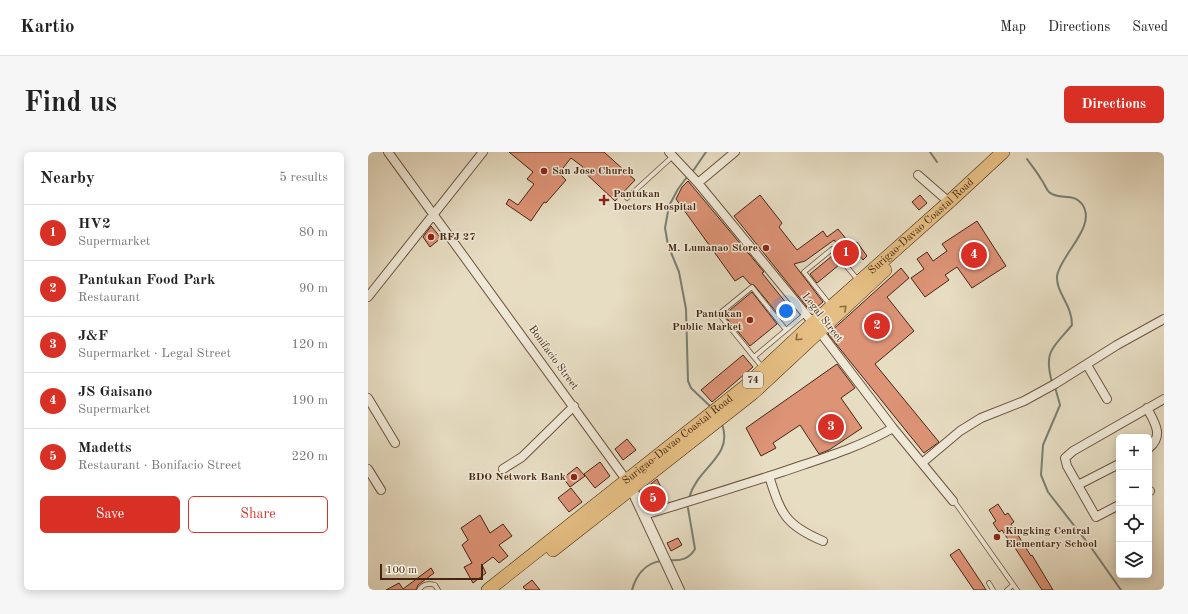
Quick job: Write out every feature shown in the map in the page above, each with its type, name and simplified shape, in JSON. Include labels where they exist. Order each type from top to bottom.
[{"type":"highway","name":"Surigao-Davao Coastal Road","points":[[945,209],[1003,152]]},
{"type":"highway","name":"Surigao-Davao Coastal Road","points":[[715,418],[812,323],[902,248],[1012,152]]},
{"type":"highway","name":"Surigao-Davao Coastal Road","points":[[501,590],[575,528],[715,418],[753,393],[812,323],[859,282],[902,248]]},
{"type":"highway","name":"Surigao-Davao Coastal Road","points":[[488,590],[575,528]]},
{"type":"street","name":"Bonifacio Street","points":[[388,152],[630,485],[679,590]]},
{"type":"street","points":[[368,297],[484,152]]},
{"type":"street","points":[[698,182],[735,152]]},
{"type":"street","name":"Legal Street","points":[[671,154],[698,182],[812,323],[893,428],[953,501]]},
{"type":"street","points":[[918,175],[945,209]]},
{"type":"street","points":[[922,463],[960,431],[981,418],[1024,400],[1087,365],[1117,345],[1164,319]]},
{"type":"street","points":[[1087,365],[1107,399]]},
{"type":"street","points":[[368,398],[395,443]]},
{"type":"street","points":[[1116,507],[1096,517],[1065,461],[1068,454],[1164,399]]},
{"type":"street","points":[[503,469],[522,457],[574,406]]},
{"type":"street","points":[[1147,408],[1159,432],[1159,438],[1152,446]]},
{"type":"street","points":[[644,514],[769,476],[859,445],[893,428]]},
{"type":"street","points":[[1078,485],[1116,466]]},
{"type":"street","points":[[368,469],[382,490]]},
{"type":"street","points":[[769,476],[782,511],[791,523],[801,532],[823,541]]},
{"type":"lane","points":[[627,198],[671,154]]},
{"type":"lane","points":[[832,307],[804,272],[832,249],[859,282]]},
{"type":"lane","points":[[764,370],[719,314],[752,287],[786,330]]},
{"type":"lane","points":[[754,357],[786,330],[812,323]]},
{"type":"lane","points":[[953,501],[1017,590]]},
{"type":"lane","points":[[988,583],[993,590]]},
{"type":"lane","points":[[419,590],[423,586],[429,584],[435,585],[438,590]]},
{"type":"lane","points":[[1007,590],[1013,585]]},
{"type":"building","points":[[509,152],[604,152],[635,180],[615,201],[581,169],[583,167],[571,158],[559,173],[566,180],[546,203],[544,202],[531,221],[506,204],[509,199],[518,205],[534,184],[527,179],[533,172]]},
{"type":"building","points":[[688,181],[764,272],[762,273],[791,309],[781,318],[754,285],[750,284],[743,276],[735,281],[676,199],[682,187]]},
{"type":"building","points":[[760,195],[782,223],[779,227],[797,250],[823,231],[827,237],[838,229],[852,246],[857,242],[867,256],[863,260],[856,251],[847,258],[834,240],[805,261],[794,264],[823,302],[811,312],[734,216]]},
{"type":"building","points":[[920,195],[927,203],[919,210],[912,202]]},
{"type":"building","points":[[977,221],[1006,266],[972,288],[957,267],[945,275],[949,280],[925,297],[911,278],[924,269],[917,259],[927,252],[933,261],[947,251],[942,244]]},
{"type":"building","points":[[431,226],[441,238],[430,247],[423,237]]},
{"type":"building","points":[[832,256],[839,265],[817,283],[810,274]]},
{"type":"building","points":[[901,268],[909,278],[887,297],[914,331],[875,364],[939,442],[924,453],[828,334]]},
{"type":"building","name":"Pantukan Public Market","points":[[752,292],[777,324],[750,346],[724,315]]},
{"type":"building","points":[[743,355],[753,367],[712,402],[701,390]]},
{"type":"building","points":[[837,364],[855,388],[841,398],[862,428],[829,450],[819,454],[800,425],[773,443],[776,448],[761,456],[746,428]]},
{"type":"building","points":[[627,439],[636,450],[623,460],[615,449]]},
{"type":"building","points":[[600,462],[610,476],[595,488],[584,474]]},
{"type":"building","name":"BDO Network Bank","points":[[577,467],[585,476],[570,487],[563,478]]},
{"type":"building","points":[[657,479],[668,502],[648,508],[641,492]]},
{"type":"building","points":[[571,488],[582,502],[569,512],[558,498]]},
{"type":"building","points":[[998,504],[1005,515],[1008,513],[1014,522],[1011,524],[1053,590],[1042,590],[1010,540],[1009,541],[1002,530],[999,532],[993,523],[996,521],[989,510]]},
{"type":"building","points":[[480,515],[490,533],[503,524],[512,536],[499,545],[508,556],[499,563],[493,557],[482,565],[486,573],[473,583],[464,567],[472,563],[462,545],[468,540],[461,528]]},
{"type":"building","points":[[678,538],[682,545],[671,551],[667,543]]},
{"type":"building","points":[[959,549],[986,590],[974,590],[950,555]]},
{"type":"building","points":[[431,568],[434,573],[418,585],[416,590],[386,590],[399,583],[403,589]]},
{"type":"building","points":[[532,580],[540,590],[526,590],[523,587]]},
{"type":"waterway","points":[[693,171],[706,152]]},
{"type":"waterway","points":[[930,152],[937,162]]},
{"type":"waterway","points":[[1027,159],[1049,192],[1053,195],[1070,197],[1078,200],[1082,204],[1086,213],[1082,231],[1064,259],[1057,276],[1059,288],[1070,311],[1072,325],[1055,344],[1052,350],[1049,363],[1052,382]]},
{"type":"waterway","points":[[687,177],[678,189],[669,206],[665,228],[668,245],[679,272],[686,309],[688,381],[691,388],[711,407]]},
{"type":"waterway","points":[[1055,387],[1060,405],[1043,445],[1041,475],[1048,492],[1090,546],[1121,590]]},
{"type":"waterway","points":[[689,498],[693,487],[699,478],[719,454],[723,445],[724,435],[722,424]]},
{"type":"waterway","points":[[670,560],[684,559],[695,549],[688,508]]},
{"type":"waterway","points":[[632,590],[642,571],[650,564],[661,561]]},
{"type":"place","name":"San Jose Church","points":[[544,171]]},
{"type":"place","name":"Pantukan Doctors Hospital","points":[[604,200]]},
{"type":"place","name":"RFJ 27","points":[[431,237]]},
{"type":"place","name":"M. Lumanao Store","points":[[766,248]]},
{"type":"place","name":"HV2","points":[[846,253]]},
{"type":"place","name":"JS Gaisano","points":[[974,255]]},
{"type":"place","name":"Pantukan Public Market","points":[[750,320]]},
{"type":"place","name":"Pantukan Food Park","points":[[877,326]]},
{"type":"place","name":"J&F","points":[[831,427]]},
{"type":"place","name":"BDO Network Bank","points":[[574,477]]},
{"type":"place","name":"Madetts","points":[[653,499]]},
{"type":"place","name":"Kingking Central Elementary School","points":[[997,537]]}]
